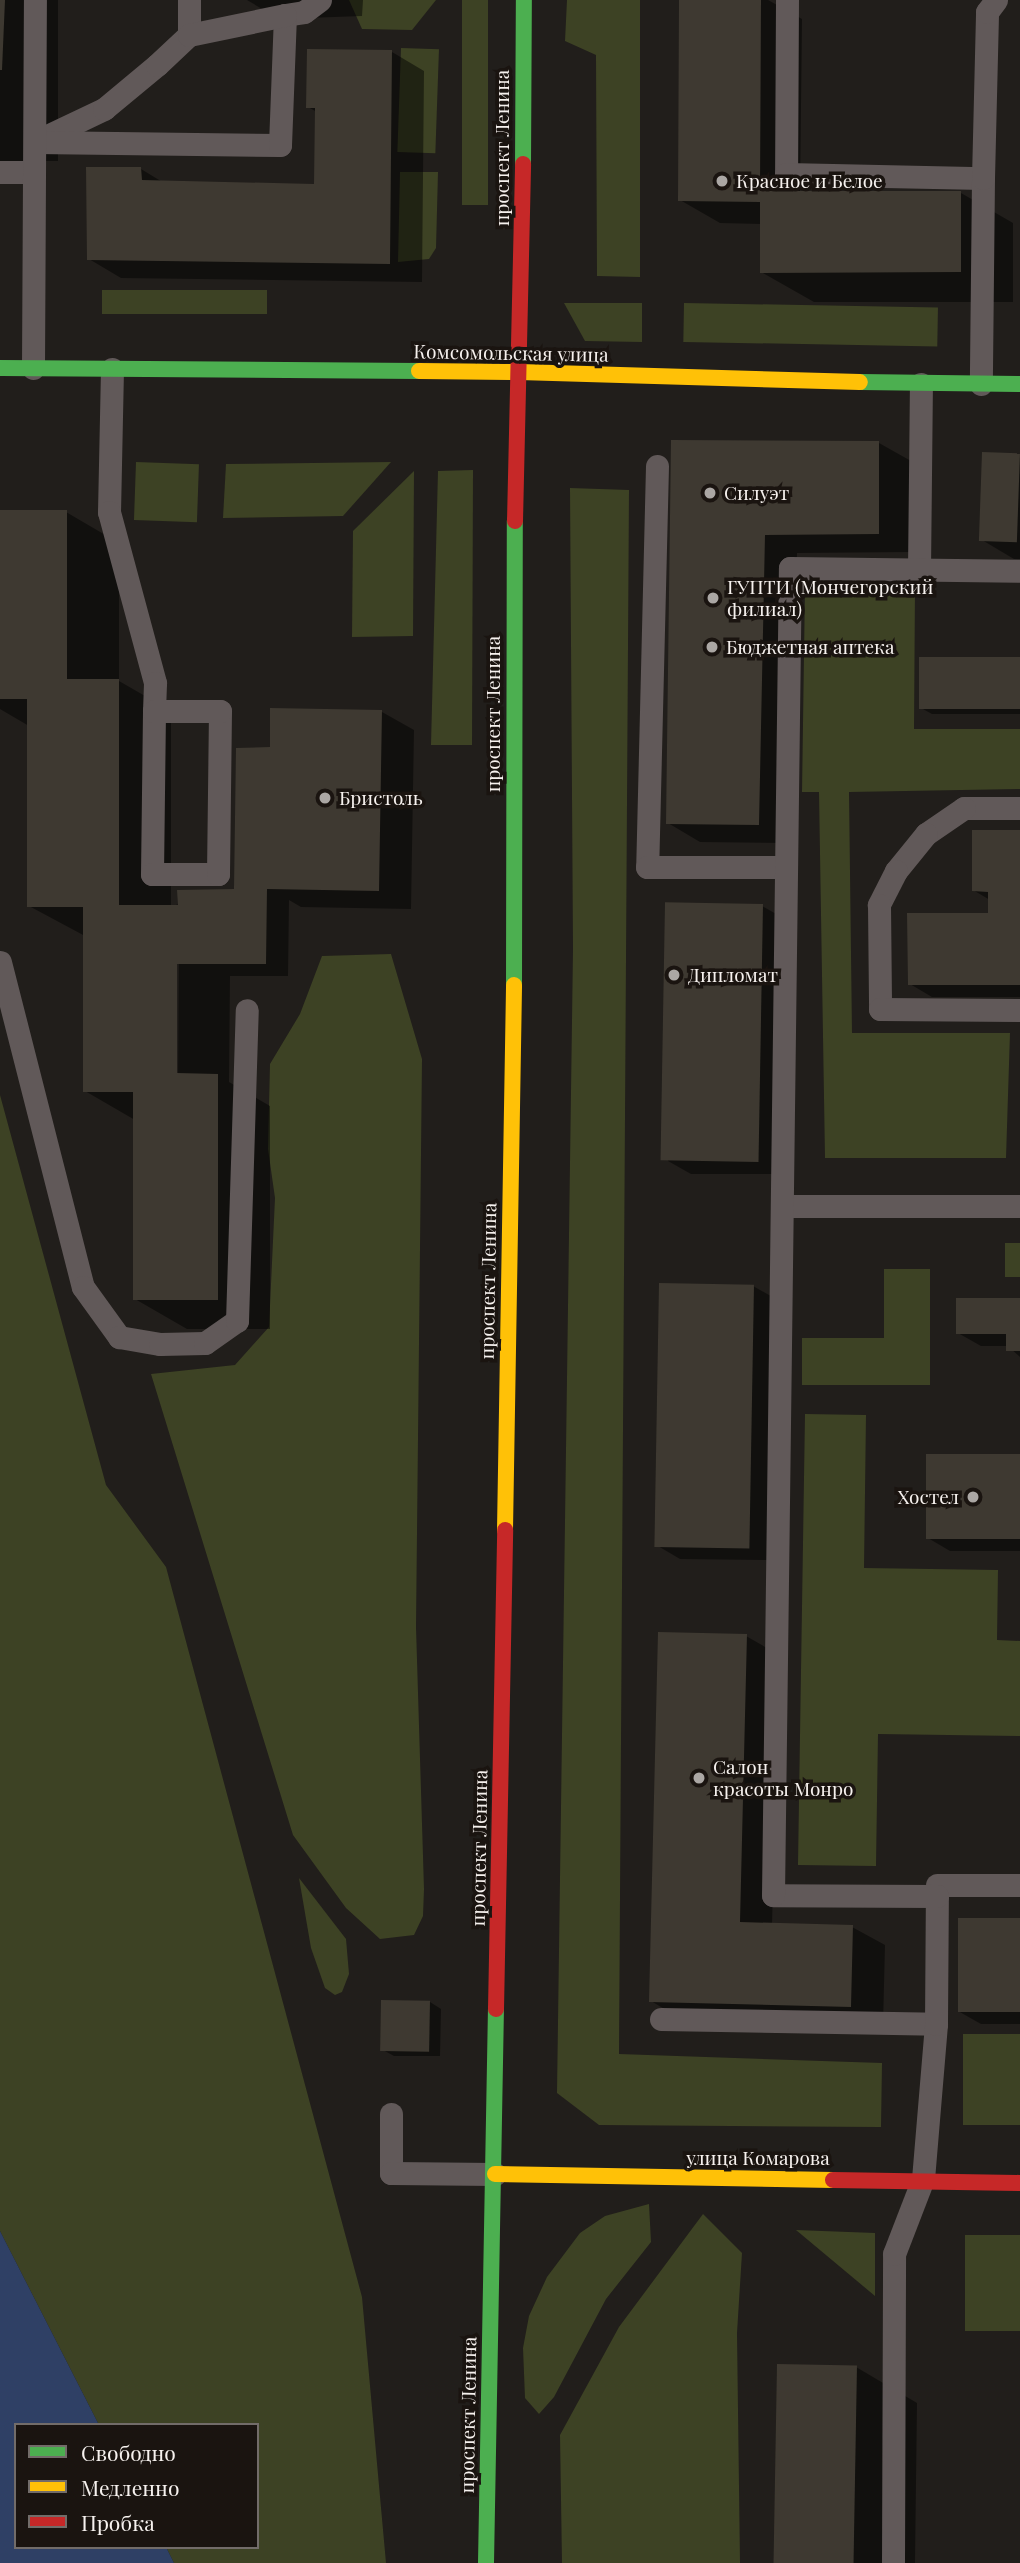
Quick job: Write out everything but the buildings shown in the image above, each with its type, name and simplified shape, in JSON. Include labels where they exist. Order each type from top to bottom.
[{"type":"main road","name":"проспект Ленина","points":[[486,2563],[495,2174],[524,0]]},
{"type":"main road","name":"Комсомольская улица","points":[[0,368],[519,372],[921,384],[1020,384]]},
{"type":"main road","name":"улица Комарова","points":[[495,2174],[923,2179],[1020,2183]]},
{"type":"lane","points":[[33,368],[35,0]]},
{"type":"lane","points":[[189,35],[190,0]]},
{"type":"lane","points":[[35,142],[104,108],[189,35],[304,12],[320,0]]},
{"type":"lane","points":[[788,0],[786,174],[982,178]]},
{"type":"lane","points":[[981,384],[986,4]]},
{"type":"lane","points":[[35,142],[280,145],[285,15]]},
{"type":"lane","points":[[0,172],[32,172]]},
{"type":"lane","points":[[112,369],[109,512],[155,683],[154,711],[152,874],[218,874],[220,711],[154,711]]},
{"type":"lane","points":[[919,570],[921,384]]},
{"type":"lane","points":[[657,466],[647,867],[785,867]]},
{"type":"lane","points":[[1020,571],[790,568],[773,1895],[937,1882],[1020,1885]]},
{"type":"lane","points":[[1020,808],[964,808],[926,834],[897,871],[879,905],[880,1009],[1020,1010]]},
{"type":"lane","points":[[0,962],[83,1287],[119,1337],[160,1344],[205,1343],[237,1321],[247,1010]]},
{"type":"lane","points":[[782,1206],[1020,1206]]},
{"type":"lane","points":[[893,2563],[894,2254],[923,2179],[936,2024],[937,1882]]},
{"type":"lane","points":[[662,2019],[936,2024]]},
{"type":"lane","points":[[391,2114],[391,2173],[495,2174]]},
{"type":"green space","points":[[349,0],[436,0],[412,30],[362,29]]},
{"type":"green space","points":[[462,0],[488,0],[488,205],[462,205]]},
{"type":"green space","points":[[567,0],[640,0],[640,277],[597,276],[596,55],[565,41]]},
{"type":"green space","points":[[401,48],[439,49],[435,153],[397,152]]},
{"type":"green space","points":[[400,172],[438,172],[436,248],[429,259],[398,262]]},
{"type":"green space","points":[[102,290],[267,290],[267,314],[102,314]]},
{"type":"green space","points":[[564,303],[642,303],[642,342],[585,341]]},
{"type":"green space","points":[[684,303],[938,307],[937,346],[683,342]]},
{"type":"green space","points":[[136,462],[199,464],[197,522],[134,520]]},
{"type":"green space","points":[[391,462],[343,516],[223,518],[226,464]]},
{"type":"green space","points":[[473,470],[472,745],[431,745],[438,471]]},
{"type":"green space","points":[[414,471],[413,636],[352,637],[353,531]]},
{"type":"green space","points":[[570,488],[629,490],[619,2054],[882,2063],[881,2127],[599,2125],[557,2093],[573,949]]},
{"type":"green space","points":[[805,586],[915,588],[914,729],[1020,729],[1020,789],[849,792],[852,1033],[1010,1033],[1006,1158],[825,1158],[819,792],[802,792]]},
{"type":"green space","points":[[391,954],[422,1059],[416,1627],[424,1889],[423,1916],[414,1935],[380,1939],[346,1908],[293,1835],[151,1374],[235,1365],[269,1327],[275,1198],[268,1149],[270,1064],[300,1014],[322,956]]},
{"type":"green space","points":[[0,1095],[106,1485],[166,1567],[362,2297],[386,2563],[174,2563],[167,2549],[259,2549],[259,2423],[98,2423],[0,2231]]},
{"type":"green space","points":[[1005,1243],[1020,1243],[1020,1277],[1005,1277]]},
{"type":"green space","points":[[884,1269],[930,1269],[930,1385],[802,1385],[802,1338],[884,1338]]},
{"type":"green space","points":[[805,1414],[866,1415],[864,1568],[998,1570],[997,1640],[1020,1641],[1020,1736],[878,1734],[876,1866],[798,1865]]},
{"type":"green space","points":[[299,1878],[346,1939],[349,1974],[342,1992],[335,1995],[325,1988],[311,1948]]},
{"type":"green space","points":[[963,2034],[1020,2034],[1020,2125],[963,2125]]},
{"type":"green space","points":[[649,2204],[651,2242],[606,2299],[554,2397],[539,2414],[525,2398],[523,2348],[529,2316],[547,2277],[580,2233],[605,2216]]},
{"type":"green space","points":[[703,2214],[742,2253],[737,2333],[740,2563],[562,2563],[560,2435],[619,2327]]},
{"type":"green space","points":[[796,2230],[875,2233],[875,2296]]},
{"type":"green space","points":[[965,2235],[1020,2235],[1020,2331],[965,2331]]},
{"type":"water","points":[[0,2231],[98,2423],[14,2423],[14,2549],[167,2549],[174,2563],[0,2563]]},
{"type":"traffic: fast","points":[[523,164],[524,0]]},
{"type":"traffic: fast","points":[[0,368],[419,371]]},
{"type":"traffic: fast","points":[[860,382],[1020,384]]},
{"type":"traffic: fast","points":[[514,985],[515,521]]},
{"type":"traffic: fast","points":[[486,2563],[496,2009]]},
{"type":"traffic: slow","points":[[419,371],[519,372]]},
{"type":"traffic: slow","points":[[519,372],[860,382]]},
{"type":"traffic: slow","points":[[505,1530],[514,985]]},
{"type":"traffic: slow","points":[[495,2174],[833,2180]]},
{"type":"traffic: jam","points":[[515,521],[523,164]]},
{"type":"traffic: jam","points":[[496,2009],[505,1530]]},
{"type":"traffic: jam","points":[[833,2180],[1020,2183]]},
{"type":"place","name":"Красное и Белое","points":[[722,181]]},
{"type":"place","name":"Силуэт","points":[[710,493]]},
{"type":"place","name":"ГУПТИ (Мончегорский филиал)","points":[[713,598]]},
{"type":"place","name":"Бюджетная аптека","points":[[712,647]]},
{"type":"place","name":"Бристоль","points":[[325,798]]},
{"type":"place","name":"Дипломат","points":[[674,975]]},
{"type":"place","name":"Хостел","points":[[973,1497]]},
{"type":"place","name":"Салон красоты Монро","points":[[699,1778]]}]
